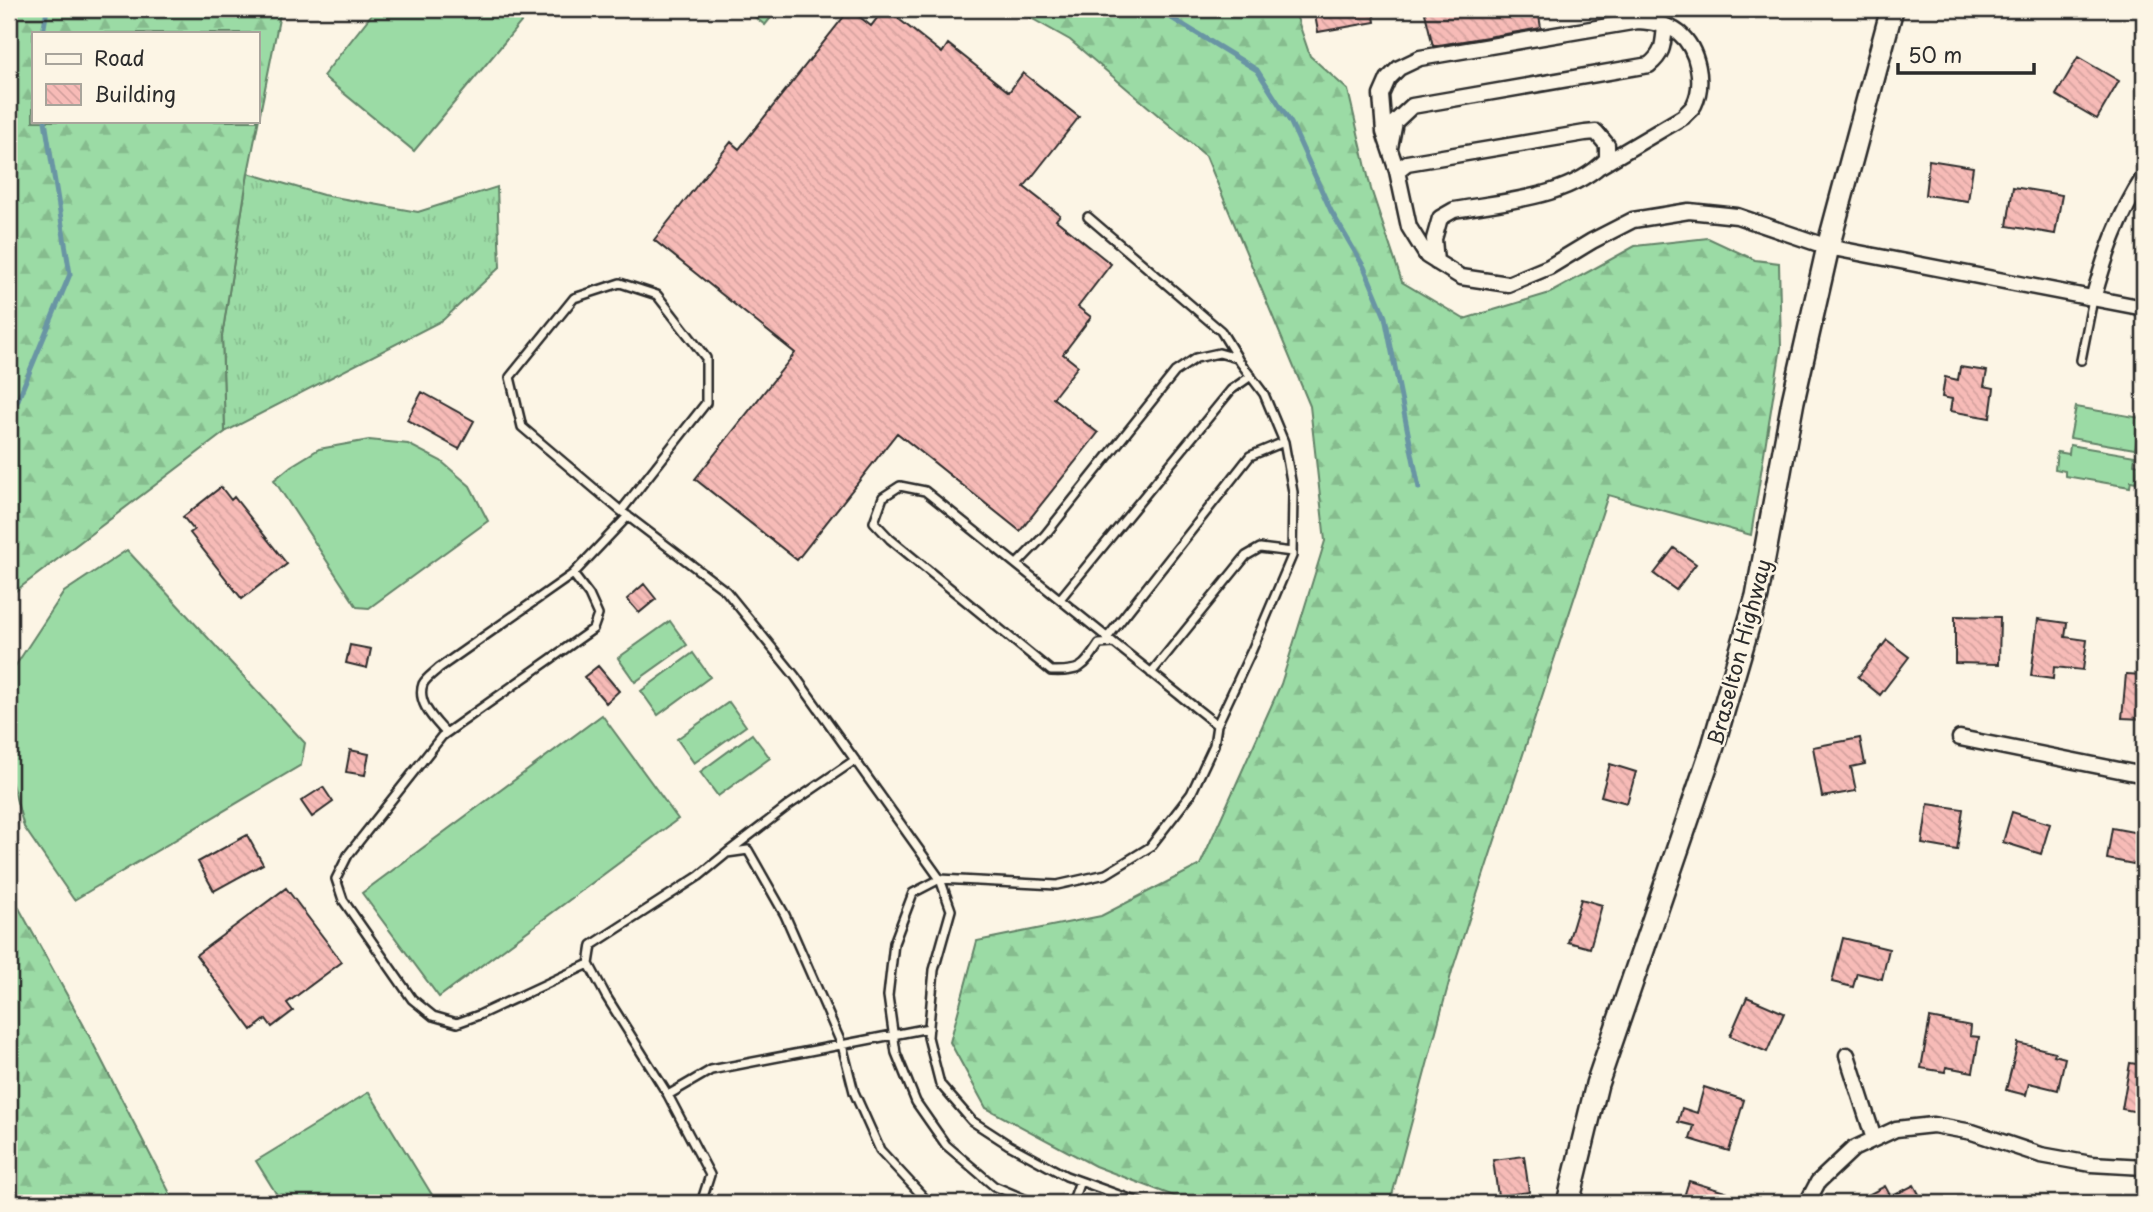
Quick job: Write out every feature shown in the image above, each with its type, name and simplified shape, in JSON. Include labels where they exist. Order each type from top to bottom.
[{"type":"main road","name":"Braselton Highway","points":[[1568,1203],[1597,1084],[1713,746],[1757,596],[1793,401],[1828,247],[1892,9]]},
{"type":"street","points":[[1600,166],[1683,117],[1694,106],[1699,89],[1699,68],[1692,48],[1679,33],[1657,22],[1638,21],[1420,58],[1399,68],[1388,79],[1381,95],[1384,132],[1409,226],[1427,256],[1461,277],[1508,284],[1549,267],[1633,220],[1689,211],[1737,216],[1828,247],[2144,308]]},
{"type":"street","points":[[1390,150],[1395,122],[1412,106],[1649,65],[1659,57],[1665,26]]},
{"type":"street","points":[[1396,171],[1407,163],[1596,132],[1607,145],[1607,159],[1595,172],[1563,188],[1454,210],[1440,218],[1434,239],[1436,261]]},
{"type":"street","points":[[2093,299],[2108,247],[2128,201],[2144,177]]},
{"type":"street","points":[[1959,738],[2144,775]]},
{"type":"street","points":[[1847,1055],[1874,1139]]},
{"type":"street","points":[[1807,1203],[1818,1182],[1853,1149],[1896,1129],[1933,1125],[1972,1132],[2041,1155],[2091,1164],[2144,1167]]},
{"type":"lane","points":[[1034,1203],[994,1186],[946,1145],[916,1102],[895,1053],[888,996],[894,943],[913,893],[940,879],[1057,886],[1106,874],[1150,847],[1191,794],[1214,745],[1217,725],[1292,556],[1293,492],[1284,442],[1264,394],[1221,331],[1088,217]]},
{"type":"lane","points":[[621,511],[706,403],[706,358],[657,295],[620,283],[574,298],[510,377],[522,427],[621,511],[726,591],[795,676],[940,879],[951,910],[934,970],[928,1037],[940,1084],[972,1121],[1009,1145],[1066,1176],[1141,1203]]},
{"type":"lane","points":[[2081,360],[2093,299]]},
{"type":"lane","points":[[1017,564],[1045,535],[1175,372],[1196,358],[1219,353],[1237,358]]},
{"type":"lane","points":[[1060,599],[1231,390],[1251,376]]},
{"type":"lane","points":[[1107,638],[1250,456],[1284,442]]},
{"type":"lane","points":[[1114,643],[1099,644],[1086,665],[1069,672],[1051,671],[890,539],[874,522],[883,497],[900,486],[925,491],[1217,725]]},
{"type":"lane","points":[[446,733],[428,712],[422,696],[424,682],[439,668],[573,574],[628,516]]},
{"type":"lane","points":[[1151,673],[1246,556],[1260,548],[1292,552]]},
{"type":"lane","points":[[573,574],[589,595],[598,615],[593,629],[446,733],[348,855],[336,879],[343,900],[412,999],[433,1017],[457,1023],[589,964]]},
{"type":"lane","points":[[701,1203],[710,1175],[668,1096],[589,964],[592,944],[699,876],[789,805],[855,760]]},
{"type":"lane","points":[[727,853],[748,850],[785,915],[842,1045],[853,1092],[880,1150],[929,1203]]},
{"type":"lane","points":[[668,1096],[711,1070],[929,1028]]},
{"type":"lane","points":[[1072,1203],[1080,1181]]},
{"type":"green space","points":[[15,9],[281,9],[259,118],[259,32],[32,32],[32,122],[258,122],[222,336],[225,432],[9,596],[9,33]]},
{"type":"green space","points":[[376,9],[532,9],[414,151],[323,76]]},
{"type":"green space","points":[[745,9],[778,9],[765,25]]},
{"type":"green space","points":[[1015,9],[1294,9],[1310,56],[1348,90],[1371,189],[1402,282],[1464,319],[1550,293],[1635,246],[1708,238],[1755,260],[1779,263],[1781,347],[1751,535],[1608,495],[1452,971],[1390,1203],[1192,1203],[1095,1166],[986,1108],[950,1042],[977,941],[1101,916],[1200,865],[1281,684],[1325,541],[1310,406],[1206,156],[1070,40]]},
{"type":"green space","points":[[248,173],[323,195],[418,212],[497,187],[500,267],[443,320],[225,432],[222,336]]},
{"type":"green space","points":[[2076,407],[2141,418],[2135,449],[2070,438]]},
{"type":"green space","points":[[369,440],[408,444],[441,461],[470,486],[488,521],[369,608],[357,607],[274,480],[319,449]]},
{"type":"green space","points":[[2070,445],[2135,456],[2134,464],[2139,465],[2136,482],[2131,481],[2130,487],[2065,476],[2065,471],[2055,469],[2057,452],[2069,454]]},
{"type":"green space","points":[[127,550],[305,743],[301,765],[74,900],[24,827],[9,773],[10,674],[64,592]]},
{"type":"green space","points":[[670,621],[687,645],[635,682],[618,658]]},
{"type":"green space","points":[[693,653],[710,677],[658,715],[641,691]]},
{"type":"green space","points":[[729,702],[746,726],[694,763],[677,739]]},
{"type":"green space","points":[[602,715],[678,819],[439,997],[362,893]]},
{"type":"green space","points":[[752,734],[770,758],[718,796],[700,772]]},
{"type":"green space","points":[[9,890],[83,1024],[175,1203],[9,1203]]},
{"type":"green space","points":[[369,1092],[437,1203],[282,1203],[256,1161]]},
{"type":"building","points":[[850,9],[871,26],[886,9],[942,53],[948,44],[1009,92],[1023,73],[1079,117],[1024,187],[1060,215],[1056,220],[1111,264],[1078,307],[1091,317],[1063,354],[1078,366],[1053,398],[1098,433],[1020,531],[897,433],[797,560],[695,479],[795,353],[654,240],[731,142],[739,149]]},
{"type":"building","points":[[1314,9],[1373,9],[1375,22],[1318,32]]},
{"type":"building","points":[[1424,9],[1538,9],[1541,28],[1433,46]]},
{"type":"building","points":[[2078,57],[2119,81],[2097,119],[2056,95]]},
{"type":"building","points":[[1929,160],[1973,167],[1968,201],[1925,195]]},
{"type":"building","points":[[2013,187],[2062,195],[2055,234],[2007,226]]},
{"type":"building","points":[[1960,367],[1987,371],[1984,386],[1994,388],[1990,418],[1950,411],[1952,399],[1942,397],[1945,377],[1958,380]]},
{"type":"building","points":[[422,392],[474,421],[459,449],[407,420]]},
{"type":"building","points":[[221,487],[231,500],[234,497],[287,564],[242,599],[190,533],[194,530],[183,517]]},
{"type":"building","points":[[1674,548],[1696,564],[1676,590],[1654,574]]},
{"type":"building","points":[[644,584],[656,599],[639,613],[627,599]]},
{"type":"building","points":[[1955,616],[2000,617],[1999,664],[1955,663]]},
{"type":"building","points":[[2038,619],[2067,623],[2065,637],[2087,640],[2083,670],[2054,667],[2053,679],[2031,676]]},
{"type":"building","points":[[1887,640],[1909,657],[1880,695],[1858,677]]},
{"type":"building","points":[[350,645],[371,649],[367,668],[346,663]]},
{"type":"building","points":[[598,666],[619,691],[606,703],[584,677]]},
{"type":"building","points":[[2126,674],[2144,675],[2144,719],[2122,718]]},
{"type":"building","points":[[1860,738],[1865,764],[1851,767],[1856,791],[1822,797],[1813,747]]},
{"type":"building","points":[[350,750],[369,754],[365,775],[346,772]]},
{"type":"building","points":[[1610,764],[1636,772],[1627,803],[1601,796]]},
{"type":"building","points":[[323,787],[333,802],[312,817],[301,801]]},
{"type":"building","points":[[1928,804],[1963,809],[1957,850],[1922,844]]},
{"type":"building","points":[[2012,812],[2050,824],[2041,854],[2003,842]]},
{"type":"building","points":[[2112,828],[2144,834],[2144,866],[2107,859]]},
{"type":"building","points":[[247,835],[263,864],[214,891],[198,862]]},
{"type":"building","points":[[286,888],[342,962],[287,1003],[293,1011],[272,1027],[266,1019],[252,1030],[196,955]]},
{"type":"building","points":[[1581,899],[1602,905],[1590,948],[1568,942]]},
{"type":"building","points":[[1843,938],[1889,949],[1882,979],[1857,973],[1853,987],[1832,982]]},
{"type":"building","points":[[1747,997],[1784,1013],[1767,1052],[1730,1036]]},
{"type":"building","points":[[1930,1018],[1971,1026],[1970,1036],[1979,1037],[1973,1072],[1946,1067],[1945,1072],[1921,1068]]},
{"type":"building","points":[[2018,1043],[2055,1052],[2054,1055],[2065,1058],[2058,1090],[2029,1083],[2026,1095],[2006,1090]]},
{"type":"building","points":[[2130,1063],[2144,1065],[2144,1113],[2122,1109]]},
{"type":"building","points":[[1704,1087],[1744,1100],[1729,1151],[1690,1139],[1694,1126],[1678,1122],[1682,1108],[1697,1113]]},
{"type":"building","points":[[1524,1156],[1529,1192],[1498,1196],[1493,1160]]},
{"type":"building","points":[[1689,1181],[1751,1200],[1750,1203],[1682,1203]]},
{"type":"building","points":[[1914,1185],[1924,1203],[1853,1203],[1885,1186],[1891,1197]]},
{"type":"waterway","points":[[43,32],[47,9]]},
{"type":"waterway","points":[[1157,9],[1257,70],[1291,123],[1331,211],[1364,267],[1385,317],[1419,488]]},
{"type":"waterway","points":[[9,410],[17,402],[70,274],[45,122]]}]
